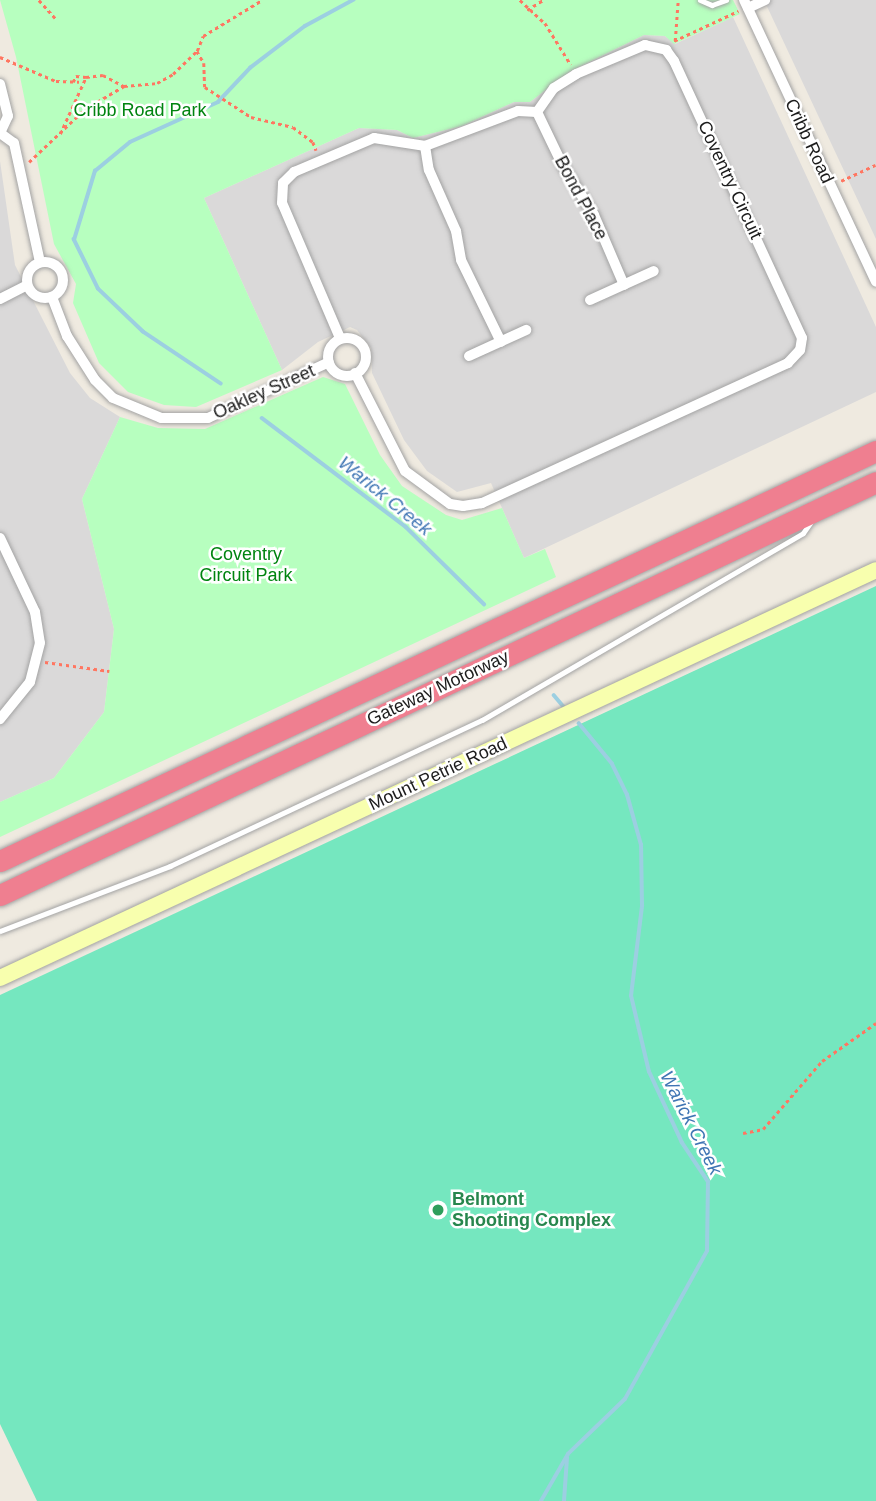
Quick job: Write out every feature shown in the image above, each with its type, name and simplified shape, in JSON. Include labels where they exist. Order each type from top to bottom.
[{"type":"highway","name":"Gateway Motorway","points":[[0,861],[876,451]]},
{"type":"highway","name":"Gateway Motorway","points":[[0,895],[876,482]]},
{"type":"street","points":[[746,4],[765,0]]},
{"type":"street","name":"Cribb Road","points":[[746,4],[876,282]]},
{"type":"street","points":[[340,338],[282,203],[283,183],[294,172],[374,138],[425,146],[518,111],[537,112],[554,89],[576,74],[645,45],[666,51]]},
{"type":"street","name":"Coventry Circuit","points":[[355,373],[405,471],[450,504],[463,506],[482,503],[788,363],[800,350],[799,324],[666,51]]},
{"type":"street","points":[[0,84],[8,116],[0,133],[14,144],[40,262]]},
{"type":"street","name":"Bond Place","points":[[537,112],[562,166],[594,215],[624,285]]},
{"type":"street","points":[[425,146],[429,170],[456,231],[461,260],[501,342]]},
{"type":"street","points":[[40,262],[54,264],[62,274],[62,288],[52,297],[37,297],[27,285],[29,271],[40,262]]},
{"type":"street","points":[[590,300],[654,271]]},
{"type":"street","points":[[0,299],[27,285]]},
{"type":"street","name":"Oakley Street","points":[[52,297],[67,336],[94,380],[113,398],[161,418],[208,418],[329,362]]},
{"type":"street","points":[[469,356],[526,330]]},
{"type":"street","points":[[340,338],[354,339],[364,349],[364,363],[355,373],[339,374],[329,362],[330,348],[340,338]]},
{"type":"street","points":[[0,538],[35,612],[39,661],[20,699],[0,719]]},
{"type":"street","name":"Mount Petrie Road","points":[[0,978],[876,570]]},
{"type":"lane","points":[[700,0],[712,5],[726,0]]},
{"type":"lane","points":[[0,931],[170,866],[482,720],[803,533],[819,509]]},
{"type":"path","points":[[39,0],[56,19]]},
{"type":"path","points":[[27,164],[85,109],[124,86],[157,83],[197,51],[203,36],[262,0]]},
{"type":"path","points":[[520,0],[527,10],[545,23],[576,74]]},
{"type":"path","points":[[527,10],[543,0]]},
{"type":"path","points":[[674,41],[678,0]]},
{"type":"path","points":[[666,51],[674,41],[746,4]]},
{"type":"path","points":[[197,51],[204,64],[205,87],[251,117],[293,127],[313,142],[320,160]]},
{"type":"path","points":[[0,57],[56,81],[80,83]]},
{"type":"path","points":[[73,82],[76,76],[103,75],[124,86]]},
{"type":"path","points":[[58,136],[80,83],[86,76]]},
{"type":"path","points":[[838,182],[876,165]]},
{"type":"path","points":[[39,661],[109,671]]},
{"type":"path","points":[[743,1133],[763,1129],[822,1061],[876,1023]]},
{"type":"shaded area","points":[[764,0],[876,0],[876,239]]},
{"type":"shaded area","points":[[733,17],[876,327],[876,392],[524,558],[491,483],[457,492],[427,471],[404,440],[372,373],[371,348],[357,330],[350,327],[318,342],[282,370],[204,198],[359,128],[397,130],[413,138],[462,126],[514,102],[530,102],[569,72],[644,35],[665,36],[675,44]]},
{"type":"shaded area","points":[[0,161],[15,265],[70,373],[90,398],[120,417],[82,499],[114,629],[104,712],[54,778],[0,802]]},
{"type":"green space","name":"Cribb Road Park","points":[[0,0],[733,0],[740,14],[674,44],[665,36],[644,35],[569,72],[530,102],[514,102],[462,126],[413,138],[397,130],[359,128],[204,198],[282,370],[196,407],[164,405],[128,392],[99,363],[73,303],[76,284],[54,244],[16,57]]},
{"type":"green space","name":"Coventry Circuit Park","points":[[323,377],[345,384],[380,455],[402,486],[446,515],[462,520],[502,508],[524,558],[545,549],[556,577],[0,837],[0,802],[54,778],[104,712],[114,629],[82,499],[120,417],[158,428],[205,429]]},
{"type":"green space","name":"Belmont Shooting Complex","points":[[876,586],[876,1501],[37,1501],[0,1424],[0,995]]},
{"type":"waterway","name":"Warick Creek","points":[[221,384],[143,332],[98,289],[74,240],[95,171],[130,142],[218,102],[250,68],[305,26],[353,0]]},
{"type":"waterway","name":"Warick Creek","points":[[262,418],[406,527],[484,604]]},
{"type":"waterway","name":"Warick Creek","points":[[554,695],[565,708]]},
{"type":"waterway","name":"Warick Creek","points":[[541,1501],[568,1454],[625,1399],[707,1251],[708,1182],[682,1143],[649,1072],[631,996],[642,906],[641,845],[627,795],[612,764],[579,724]]},
{"type":"waterway","points":[[564,1501],[567,1458]]},
{"type":"place","name":"Belmont Shooting Complex","points":[[438,1210]]}]
